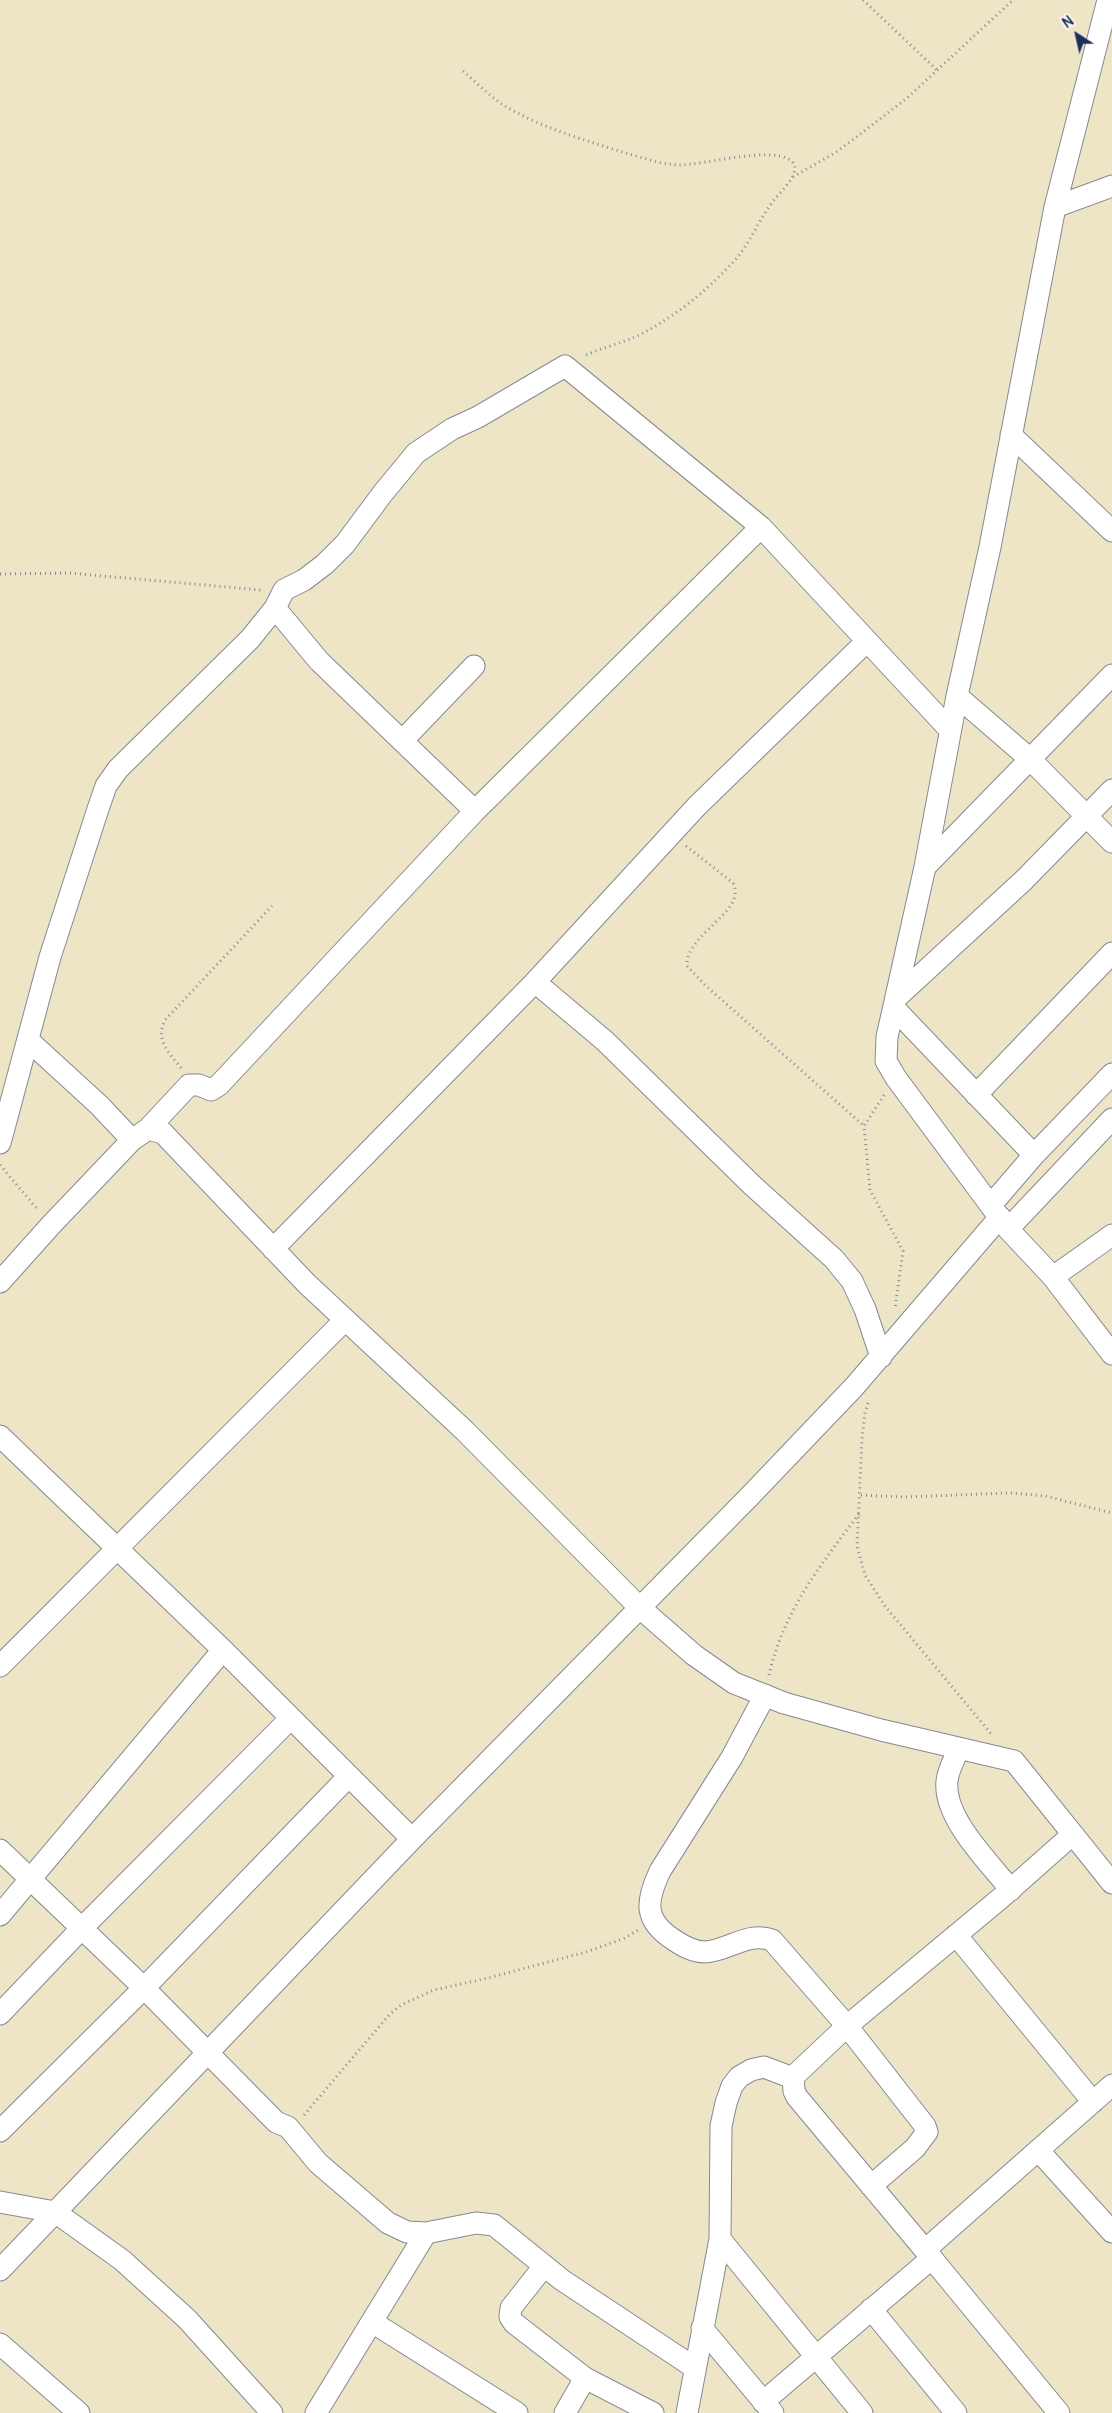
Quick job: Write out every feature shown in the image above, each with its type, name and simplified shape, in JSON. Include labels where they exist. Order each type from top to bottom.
[{"type":"street","points":[[1108,12],[1055,208],[990,547],[950,730],[925,867],[887,1037],[886,1061],[896,1078],[1000,1217],[1053,1277],[1112,1354]]},
{"type":"street","points":[[1055,208],[1112,186]]},
{"type":"street","points":[[0,1143],[29,1041],[50,957],[106,786],[130,755],[222,668],[280,599],[325,564],[345,544],[416,452],[452,429],[493,409],[565,366],[761,527],[950,730]]},
{"type":"street","points":[[1011,435],[1112,531]]},
{"type":"street","points":[[0,1282],[51,1225],[189,1085],[193,1084],[211,1090],[219,1085],[476,812],[761,527]]},
{"type":"street","points":[[280,599],[309,650],[476,812]]},
{"type":"street","points":[[273,1249],[536,982],[697,806],[867,641]]},
{"type":"street","points":[[402,741],[474,666]]},
{"type":"street","points":[[925,867],[1111,677]]},
{"type":"street","points":[[957,696],[1030,759],[1112,842]]},
{"type":"street","points":[[895,1003],[1024,880],[1112,790]]},
{"type":"street","points":[[976,1095],[1112,954]]},
{"type":"street","points":[[536,982],[605,1042],[740,1173],[834,1259],[852,1281],[865,1309],[881,1357]]},
{"type":"street","points":[[895,1003],[976,1095],[1034,1156]]},
{"type":"street","points":[[29,1041],[140,1134],[163,1133],[273,1249],[345,1320],[465,1432],[640,1608],[694,1655],[734,1683],[784,1703],[881,1730],[1014,1761],[1112,1883]]},
{"type":"street","points":[[1000,1217],[1034,1156],[1112,1074]]},
{"type":"street","points":[[0,2270],[207,2052],[244,2017],[412,1839],[748,1498],[881,1357],[908,1322],[1000,1217],[1112,1119]]},
{"type":"street","points":[[1053,1277],[1112,1235]]},
{"type":"street","points":[[0,1666],[345,1320]]},
{"type":"street","points":[[0,1436],[118,1547],[412,1839]]},
{"type":"street","points":[[0,1915],[223,1650]]},
{"type":"street","points":[[765,1695],[732,1757],[660,1871],[652,1889],[649,1906],[652,1922],[687,1949],[706,1952],[750,1938],[764,1937],[772,1940],[847,2026],[925,2126],[927,2132],[915,2148],[871,2186]]},
{"type":"street","points":[[0,2014],[81,1928],[292,1718]]},
{"type":"street","points":[[959,1748],[947,1780],[947,1797],[954,1814],[970,1838],[1011,1890]]},
{"type":"street","points":[[0,2131],[144,1988],[349,1776]]},
{"type":"street","points":[[1059,2413],[797,2097],[794,2091],[793,2078],[796,2072],[847,2026],[1011,1890],[1072,1835]]},
{"type":"street","points":[[0,1850],[144,1988],[276,2122],[288,2127],[318,2163],[388,2223],[407,2232],[426,2233],[485,2223],[494,2225],[544,2266],[600,2306],[695,2368]]},
{"type":"street","points":[[956,1935],[1093,2102]]},
{"type":"street","points":[[687,2413],[720,2239],[721,2126],[726,2102],[732,2086],[739,2077],[764,2066],[793,2078]]},
{"type":"street","points":[[702,2328],[768,2407],[815,2356],[871,2310],[1038,2150],[1112,2086]]},
{"type":"street","points":[[1038,2150],[1112,2232]]},
{"type":"street","points":[[0,2202],[55,2212],[122,2260],[187,2318],[272,2413]]},
{"type":"street","points":[[316,2413],[426,2233]]},
{"type":"street","points":[[720,2239],[862,2413]]},
{"type":"street","points":[[544,2266],[511,2308],[510,2318],[585,2378],[653,2413]]},
{"type":"street","points":[[871,2310],[956,2413]]},
{"type":"street","points":[[372,2322],[517,2413]]},
{"type":"street","points":[[0,2344],[79,2413]]},
{"type":"street","points":[[565,2413],[585,2378]]},
{"type":"path","points":[[863,0],[938,71]]},
{"type":"path","points":[[792,177],[838,151],[869,129],[938,71],[1013,0]]},
{"type":"path","points":[[463,71],[509,108],[593,142],[664,164],[701,164],[760,154],[778,155],[791,160],[794,164],[795,168],[792,177],[772,202],[735,260],[698,295],[655,327],[631,339],[602,348],[565,366]]},
{"type":"path","points":[[0,574],[69,573],[280,599]]},
{"type":"path","points":[[672,835],[733,883],[736,890],[734,901],[689,950],[687,966],[705,985],[864,1126]]},
{"type":"path","points":[[193,1084],[164,1046],[161,1028],[165,1020],[272,906]]},
{"type":"path","points":[[894,1310],[903,1251],[870,1190],[864,1126],[896,1078]]},
{"type":"path","points":[[0,1165],[51,1225]]},
{"type":"path","points":[[870,1396],[865,1413],[857,1546],[866,1575],[884,1606],[1014,1761]]},
{"type":"path","points":[[861,1495],[904,1497],[1010,1493],[1045,1496],[1112,1513]]},
{"type":"path","points":[[765,1695],[774,1650],[793,1607],[812,1575],[859,1514]]},
{"type":"path","points":[[288,2127],[309,2110],[389,2016],[401,2005],[451,1984],[488,1978],[586,1952],[625,1938],[652,1922]]}]
